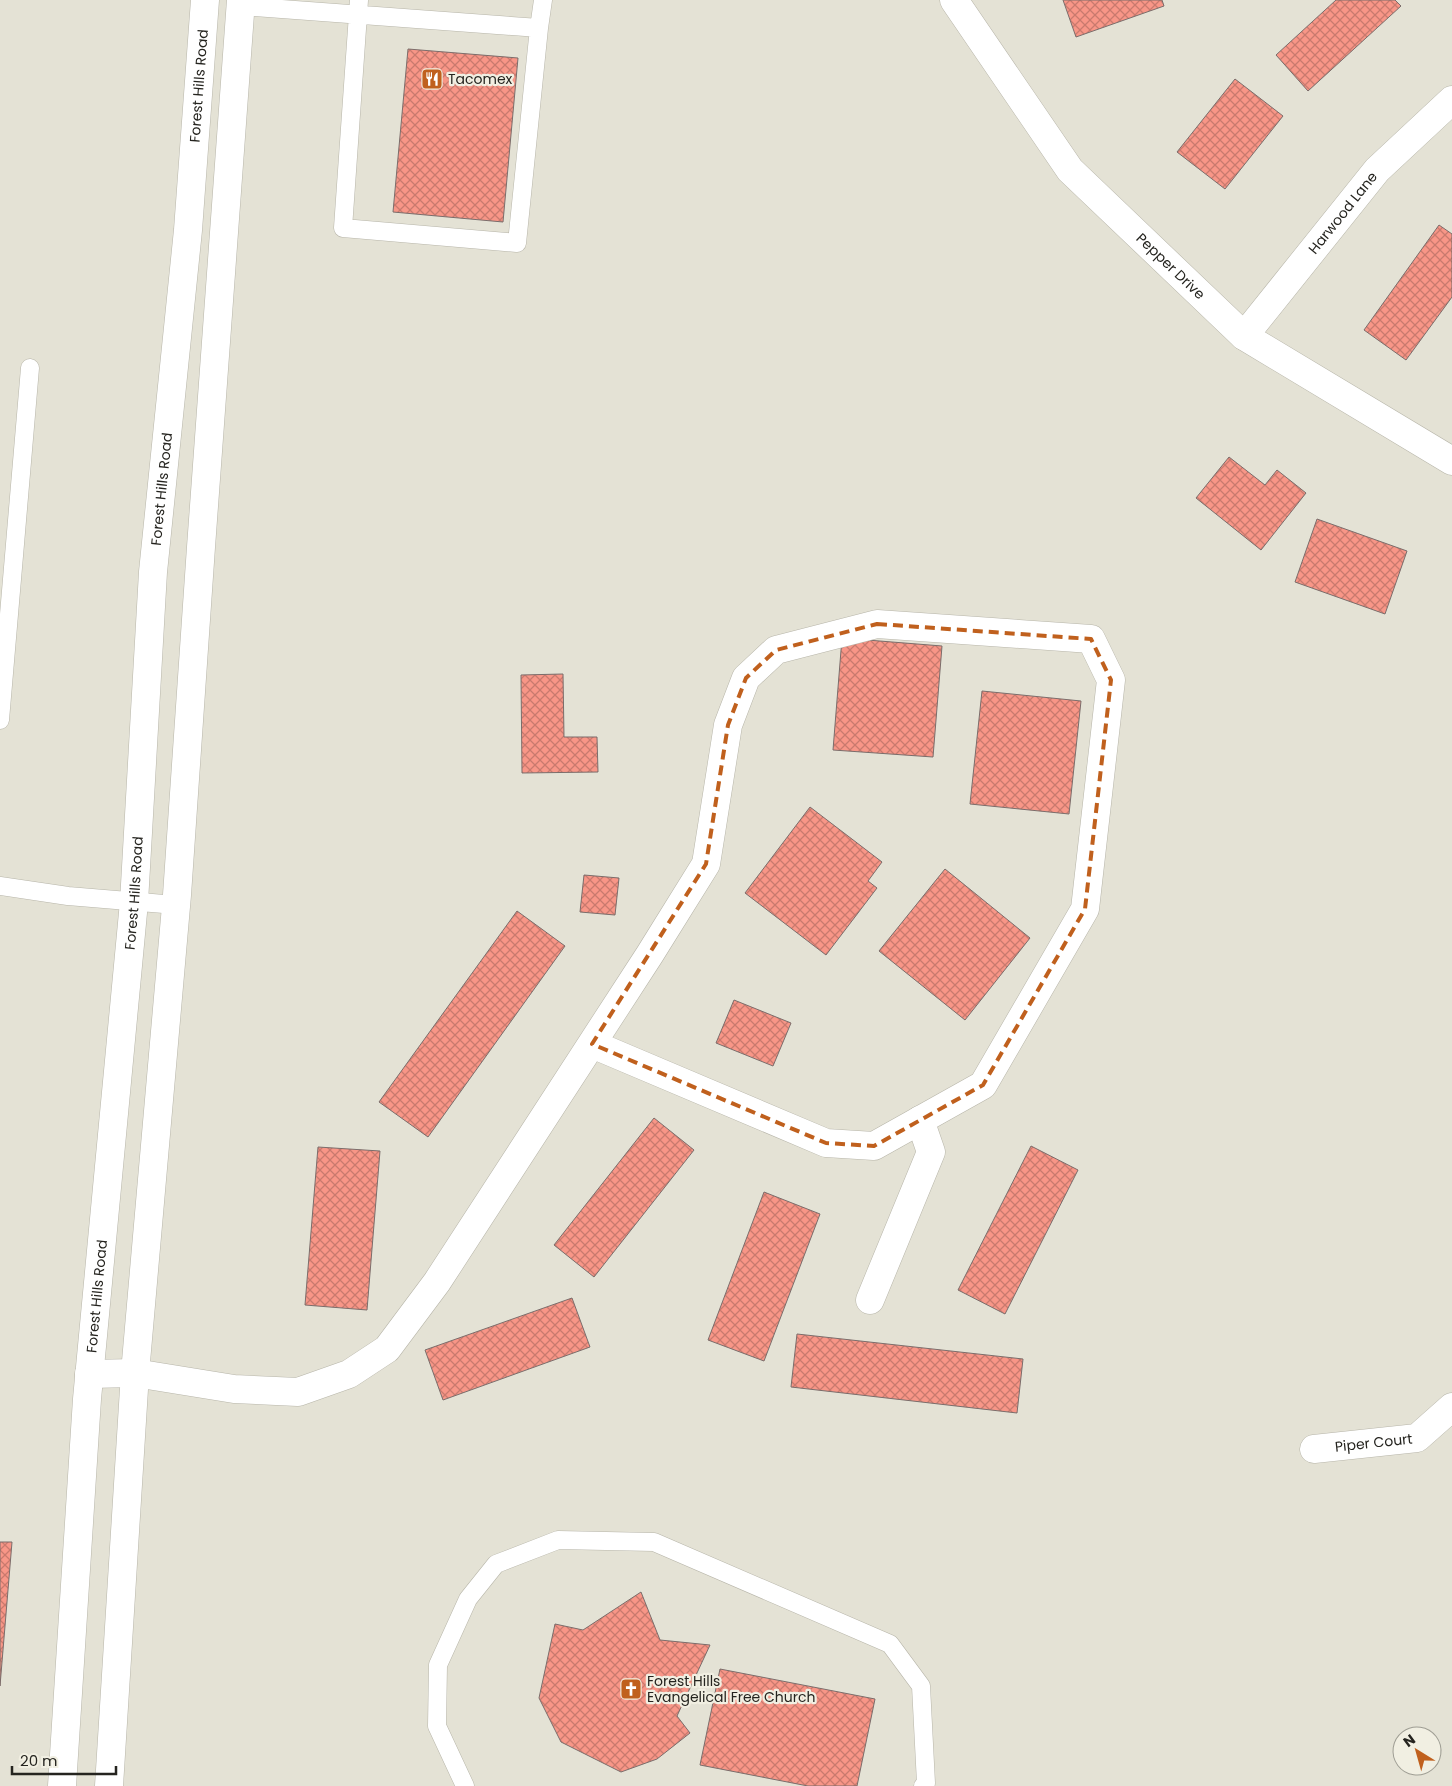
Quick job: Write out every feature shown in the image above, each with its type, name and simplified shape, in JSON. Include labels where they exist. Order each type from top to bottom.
[{"type":"street","name":"Forest Hills Road","points":[[62,1786],[89,1374],[134,902],[153,572],[188,230],[205,0]]},
{"type":"street","name":"Pepper Drive","points":[[954,0],[1070,170],[1244,336],[1452,461]]},
{"type":"street","points":[[109,1786],[135,1373],[176,905],[241,3]]},
{"type":"street","points":[[198,94],[234,95]]},
{"type":"street","name":"Harwood Lane","points":[[1244,336],[1377,170],[1452,100]]},
{"type":"street","points":[[89,1374],[135,1373],[234,1389],[298,1392],[350,1374],[387,1349],[437,1282],[592,1044],[706,864],[728,725],[746,678],[776,650],[877,624],[1091,639],[1111,680],[1085,910],[982,1085],[874,1146],[826,1143],[592,1044]]},
{"type":"street","points":[[870,1300],[931,1152],[920,1120]]},
{"type":"street","name":"Piper Court","points":[[1314,1449],[1417,1438],[1452,1407]]},
{"type":"lane","points":[[359,7],[343,228],[517,244],[543,0]]},
{"type":"lane","points":[[241,3],[359,7],[539,28]]},
{"type":"lane","points":[[0,720],[30,368]]},
{"type":"lane","points":[[0,886],[68,896],[176,905]]},
{"type":"lane","points":[[465,1786],[437,1726],[438,1665],[468,1599],[496,1564],[558,1540],[654,1542],[890,1644],[921,1686],[926,1783],[922,1786]]},
{"type":"highlighted area","points":[[877,624],[1091,639],[1111,680],[1085,909],[983,1085],[874,1146],[826,1143],[592,1044],[706,864],[728,725],[746,678],[776,650]]},
{"type":"building","points":[[1063,0],[1162,0],[1164,6],[1076,37]]},
{"type":"building","points":[[1336,0],[1395,0],[1401,6],[1308,91],[1276,55]]},
{"type":"building","points":[[408,49],[518,58],[503,222],[393,212]]},
{"type":"building","points":[[1235,79],[1283,116],[1225,189],[1177,152]]},
{"type":"building","points":[[1439,225],[1452,234],[1452,297],[1406,360],[1364,330]]},
{"type":"building","points":[[1229,457],[1265,485],[1277,470],[1306,493],[1261,550],[1196,498]]},
{"type":"building","points":[[1317,519],[1407,551],[1385,614],[1295,582]]},
{"type":"building","points":[[842,638],[942,646],[933,757],[833,750]]},
{"type":"building","points":[[563,674],[564,737],[597,737],[598,772],[522,773],[521,675]]},
{"type":"building","points":[[982,691],[1081,701],[1069,814],[970,804]]},
{"type":"building","points":[[810,807],[882,862],[868,881],[877,888],[826,955],[745,893]]},
{"type":"building","points":[[945,869],[1030,938],[965,1020],[879,951]]},
{"type":"building","points":[[584,875],[619,878],[615,915],[580,912]]},
{"type":"building","points":[[517,911],[565,946],[428,1137],[379,1102]]},
{"type":"building","points":[[734,1000],[791,1023],[773,1066],[716,1043]]},
{"type":"building","points":[[654,1118],[694,1150],[594,1277],[554,1245]]},
{"type":"building","points":[[1031,1146],[1078,1170],[1005,1314],[958,1290]]},
{"type":"building","points":[[318,1147],[380,1151],[367,1310],[305,1305]]},
{"type":"building","points":[[764,1192],[820,1214],[764,1361],[708,1340]]},
{"type":"building","points":[[572,1298],[590,1347],[443,1400],[425,1350]]},
{"type":"building","points":[[797,1334],[1023,1359],[1017,1413],[791,1387]]},
{"type":"building","points":[[0,1542],[12,1542],[0,1686]]},
{"type":"building","points":[[641,1592],[660,1640],[710,1645],[677,1716],[690,1733],[657,1759],[621,1772],[561,1742],[539,1698],[555,1624],[583,1630]]},
{"type":"building","points":[[720,1669],[875,1699],[857,1786],[808,1786],[700,1765]]},
{"type":"place","name":"Tacomex","points":[[432,79]]},
{"type":"place","name":"Forest Hills Evangelical Free Church","points":[[631,1689]]}]
